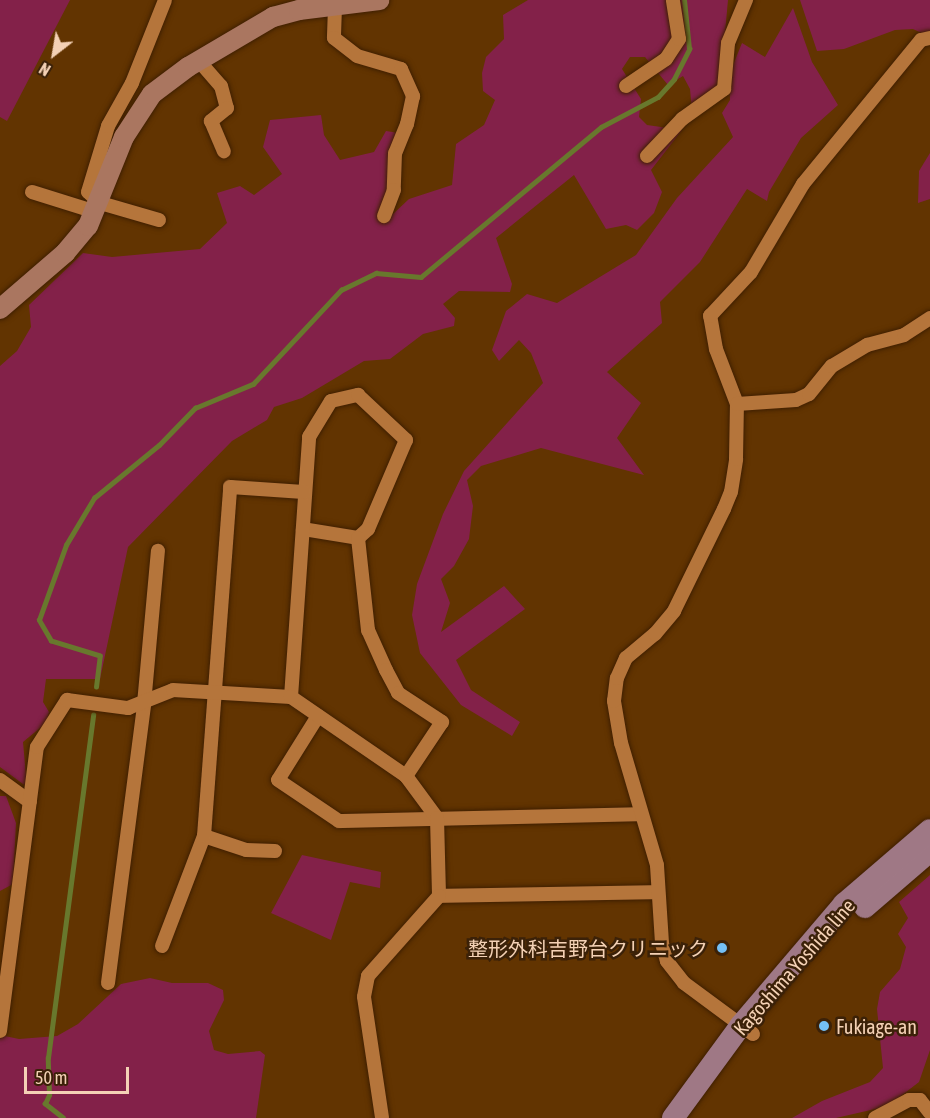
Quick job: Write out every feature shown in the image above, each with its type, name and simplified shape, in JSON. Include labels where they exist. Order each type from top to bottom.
[{"type":"main road","name":"Kagoshima Yoshida line","points":[[673,1118],[747,1029],[844,904],[930,830]]},
{"type":"main road","name":"Kagoshima Yoshida line","points":[[692,1118],[747,1029],[855,916],[930,851]]},
{"type":"street","points":[[98,208],[88,192],[89,181],[108,126],[132,83],[165,0]]},
{"type":"street","points":[[0,309],[77,241],[98,208],[124,137],[139,110],[152,94],[199,61],[273,17],[299,10],[379,0]]},
{"type":"street","points":[[626,86],[666,59],[679,39],[673,0]]},
{"type":"street","points":[[647,156],[682,119],[724,89],[728,43],[746,0]]},
{"type":"street","points":[[335,7],[334,38],[357,56],[401,69],[413,96],[408,124],[395,153],[394,190],[384,216]]},
{"type":"street","points":[[747,1029],[684,983],[668,961],[662,944],[657,865],[619,733],[614,701],[617,678],[626,658],[655,634],[674,611],[724,509],[736,459],[737,404],[716,350],[710,316],[751,272],[803,184],[921,40],[930,38]]},
{"type":"street","points":[[199,61],[221,86],[227,108],[211,121],[224,151]]},
{"type":"street","points":[[32,192],[98,208],[159,219]]},
{"type":"street","points":[[737,404],[796,400],[809,394],[832,366],[867,345],[904,335],[930,318]]},
{"type":"street","points":[[291,697],[309,437],[331,401],[358,395],[406,440],[368,529],[358,538]]},
{"type":"street","points":[[162,946],[204,836],[217,690],[230,487],[304,492]]},
{"type":"street","points":[[303,528],[358,538]]},
{"type":"street","points":[[358,538],[368,630],[386,670],[398,693],[442,722],[406,776]]},
{"type":"street","points":[[108,983],[144,704],[158,551]]},
{"type":"street","points":[[0,1031],[37,747],[67,700],[128,708],[144,704],[173,690],[217,690],[291,697],[406,776],[437,818],[439,896],[368,976],[363,1012],[382,1118]]},
{"type":"street","points":[[318,716],[280,774],[281,784],[339,821],[641,814]]},
{"type":"street","points":[[0,780],[30,802]]},
{"type":"street","points":[[204,836],[246,850],[275,851]]},
{"type":"street","points":[[439,896],[658,892]]},
{"type":"street","points":[[875,1118],[909,1100],[920,1100],[930,1113]]},
{"type":"shaded area","points":[[0,0],[70,0],[7,121],[0,117]]},
{"type":"shaded area","points":[[528,0],[728,0],[720,88],[692,111],[690,89],[683,76],[668,85],[645,57],[630,57],[622,69],[641,99],[639,117],[647,125],[682,130],[651,170],[662,192],[654,213],[637,230],[626,225],[606,229],[574,175],[496,238],[512,284],[510,292],[459,291],[443,304],[455,318],[454,326],[423,334],[390,359],[364,361],[302,398],[274,407],[267,420],[232,441],[128,547],[100,679],[46,679],[43,702],[49,712],[46,723],[23,742],[27,787],[0,767],[0,366],[17,351],[31,327],[29,305],[83,253],[112,257],[200,249],[227,223],[217,193],[240,186],[254,195],[282,174],[263,147],[270,120],[321,115],[324,135],[340,160],[374,152],[386,131],[399,133],[393,214],[409,199],[452,185],[456,144],[484,125],[495,100],[483,91],[482,73],[486,57],[504,39],[503,15]]},
{"type":"shaded area","points":[[800,0],[930,0],[930,37],[913,29],[895,30],[844,49],[817,51]]},
{"type":"shaded area","points":[[793,8],[812,62],[838,105],[801,138],[769,192],[767,201],[747,189],[700,262],[660,302],[662,323],[607,372],[641,403],[617,438],[644,475],[541,448],[481,466],[467,480],[473,506],[469,539],[454,566],[441,579],[450,603],[441,632],[504,586],[525,609],[456,660],[471,690],[520,722],[512,736],[461,705],[420,653],[412,615],[417,584],[443,514],[464,471],[543,383],[531,353],[519,340],[499,361],[492,350],[506,311],[527,294],[557,303],[636,255],[677,198],[733,137],[722,113],[730,100],[729,75],[742,43],[765,57]]},
{"type":"shaded area","points":[[930,153],[930,199],[918,203],[919,171]]},
{"type":"shaded area","points":[[0,796],[6,796],[16,823],[13,884],[0,891]]},
{"type":"shaded area","points":[[302,855],[381,872],[380,888],[350,882],[331,940],[271,913]]},
{"type":"shaded area","points":[[930,875],[930,1050],[919,1082],[888,1106],[836,1118],[792,1118],[822,1101],[870,1082],[883,1068],[877,1009],[880,992],[900,969],[906,947],[898,934],[908,918],[899,902]]},
{"type":"shaded area","points":[[150,978],[172,983],[208,983],[223,990],[224,1000],[209,1031],[214,1050],[228,1054],[260,1051],[265,1055],[256,1118],[0,1118],[0,1035],[19,1039],[57,1036],[78,1024],[121,984]]},
{"type":"waterway","points":[[96,687],[100,656],[51,641],[39,620],[66,545],[94,498],[159,445],[195,408],[253,384],[341,290],[376,273],[421,277],[601,127],[658,97],[674,79],[689,49],[684,0]]},
{"type":"waterway","points":[[63,1118],[45,1104],[49,1095],[48,1058],[93,715]]},
{"type":"place","name":"整形外科吉野台クリニック","points":[[722,948]]},
{"type":"place","name":"Fukiage-an","points":[[824,1026]]}]
